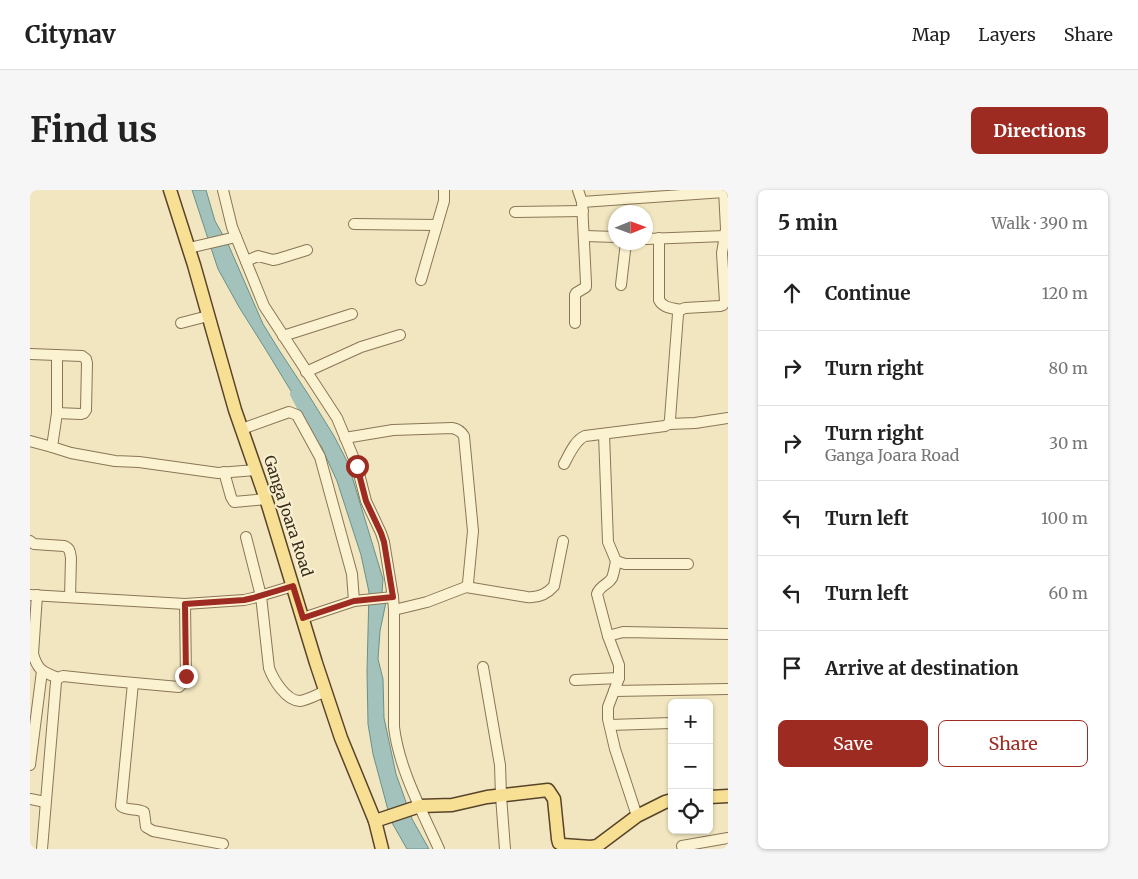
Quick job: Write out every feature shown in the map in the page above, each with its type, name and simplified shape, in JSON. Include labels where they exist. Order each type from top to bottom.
[{"type":"main road","name":"Ganga Joara Road","points":[[170,190],[189,248],[235,410],[266,499],[341,738],[380,819],[382,849]]},
{"type":"main road","points":[[380,819],[416,807],[452,805],[548,790],[552,793],[554,799],[558,839],[562,847],[591,847],[597,846],[637,816],[668,801]]},
{"type":"main road","points":[[713,797],[728,796]]},
{"type":"street","points":[[223,190],[232,227],[264,306],[337,418],[357,466],[366,501],[381,533],[394,610],[395,734],[400,759],[416,807],[439,849]]},
{"type":"street","points":[[421,280],[444,201],[444,190]]},
{"type":"street","points":[[575,323],[575,295],[586,287],[582,206],[578,190]]},
{"type":"street","points":[[515,212],[725,195],[726,231],[722,253],[726,297],[723,306],[685,308],[680,310],[661,304],[659,300],[658,238]]},
{"type":"street","points":[[354,224],[437,225]]},
{"type":"street","points":[[653,238],[726,231]]},
{"type":"street","points":[[584,236],[608,237]]},
{"type":"street","points":[[189,248],[236,237]]},
{"type":"street","points":[[246,261],[258,256],[274,260],[307,250]]},
{"type":"street","points":[[621,285],[625,250]]},
{"type":"street","points":[[669,424],[678,314],[680,310]]},
{"type":"street","points":[[283,336],[352,314]]},
{"type":"street","points":[[181,323],[208,316]]},
{"type":"street","points":[[306,372],[361,347],[400,335]]},
{"type":"street","points":[[30,354],[82,356],[86,358],[86,410],[81,414],[57,413]]},
{"type":"street","points":[[52,447],[57,413],[57,356]]},
{"type":"street","points":[[242,429],[289,412],[298,415],[320,457],[352,574],[354,601]]},
{"type":"street","points":[[564,464],[580,438],[585,436],[669,424],[695,424],[728,418]]},
{"type":"street","points":[[346,438],[400,429],[452,428],[462,432],[466,442],[473,531],[466,587]]},
{"type":"street","points":[[604,434],[608,542],[616,561],[612,579],[602,586],[597,594],[608,636],[620,665],[619,678],[608,707],[610,726],[615,749],[637,816]]},
{"type":"street","points":[[30,441],[71,454],[114,461],[139,462],[210,472],[256,470]]},
{"type":"street","points":[[224,472],[231,498],[234,502],[266,499]]},
{"type":"street","points":[[246,537],[261,596],[269,668],[286,696],[293,699],[300,700],[326,691]]},
{"type":"street","points":[[394,610],[427,602],[466,587],[527,597],[539,596],[551,590],[554,586],[563,541]]},
{"type":"street","points":[[30,542],[68,548],[71,558],[70,596]]},
{"type":"street","points":[[616,561],[624,564],[688,564]]},
{"type":"street","points":[[185,604],[186,676],[184,682],[179,687],[63,676],[58,678],[42,671],[33,654],[34,595],[185,604],[244,600],[293,586]]},
{"type":"street","points":[[303,618],[354,601],[393,597]]},
{"type":"street","points":[[608,636],[624,632],[728,634]]},
{"type":"street","points":[[483,667],[499,758],[506,849]]},
{"type":"street","points":[[30,765],[42,671]]},
{"type":"street","points":[[42,849],[54,688],[58,678]]},
{"type":"street","points":[[575,680],[619,678]]},
{"type":"street","points":[[133,683],[121,806],[144,812],[146,827],[153,831],[223,844]]},
{"type":"street","points":[[614,691],[728,689]]},
{"type":"street","points":[[610,726],[668,723]]},
{"type":"street","points":[[30,799],[45,802]]},
{"type":"street","points":[[682,846],[728,838]]},
{"type":"water","points":[[192,190],[206,190],[215,221],[228,244],[263,324],[334,436],[348,463],[383,579],[382,593],[386,602],[380,631],[378,659],[383,679],[384,718],[396,774],[412,819],[429,849],[407,849],[391,821],[373,754],[368,724],[369,592],[361,555],[337,481],[311,424],[239,307],[218,269]]},
{"type":"waterway","points":[[294,394],[319,441]]},
{"type":"route","points":[[186,676],[185,604],[244,600],[293,586],[303,618],[354,601],[393,597],[384,542],[366,501],[357,466]]}]
